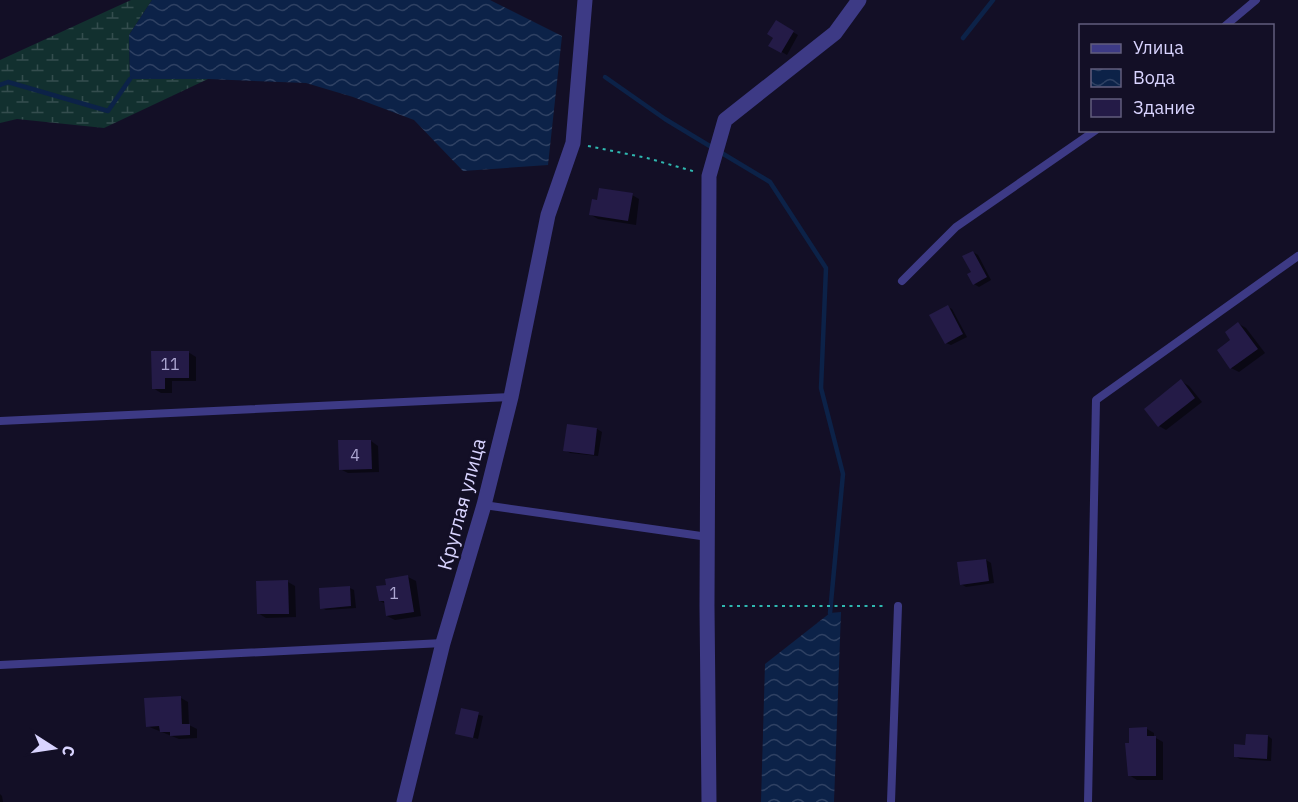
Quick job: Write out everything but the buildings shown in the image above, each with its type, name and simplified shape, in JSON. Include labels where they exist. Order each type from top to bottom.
[{"type":"street","name":"Круглая улица","points":[[404,802],[443,643],[484,505],[511,397],[548,215],[573,143],[585,0]]},
{"type":"street","points":[[709,802],[707,606],[709,176],[725,120],[835,33],[859,0]]},
{"type":"lane","points":[[1227,24],[1256,0]]},
{"type":"lane","points":[[902,281],[956,227],[1093,132]]},
{"type":"lane","points":[[1088,802],[1096,400],[1298,256]]},
{"type":"lane","points":[[0,421],[511,397]]},
{"type":"lane","points":[[484,505],[708,537]]},
{"type":"lane","points":[[891,802],[898,606]]},
{"type":"lane","points":[[0,665],[443,643]]},
{"type":"path","points":[[573,143],[647,158],[709,176]]},
{"type":"path","points":[[707,606],[898,606]]},
{"type":"green space","points":[[131,0],[152,0],[129,35],[130,79],[208,79],[104,128],[17,119],[0,123],[0,60]]},
{"type":"water","points":[[152,0],[490,0],[562,36],[548,165],[463,171],[414,120],[353,97],[306,83],[130,79],[129,35]]},
{"type":"water","points":[[841,612],[834,802],[761,802],[765,664],[830,613]]},
{"type":"waterway","points":[[963,38],[993,0]]},
{"type":"waterway","points":[[605,77],[665,119],[713,148]]},
{"type":"waterway","points":[[0,85],[8,82],[108,111],[130,79]]},
{"type":"waterway","points":[[720,152],[770,182],[826,268],[821,388],[843,474],[830,613]]}]
